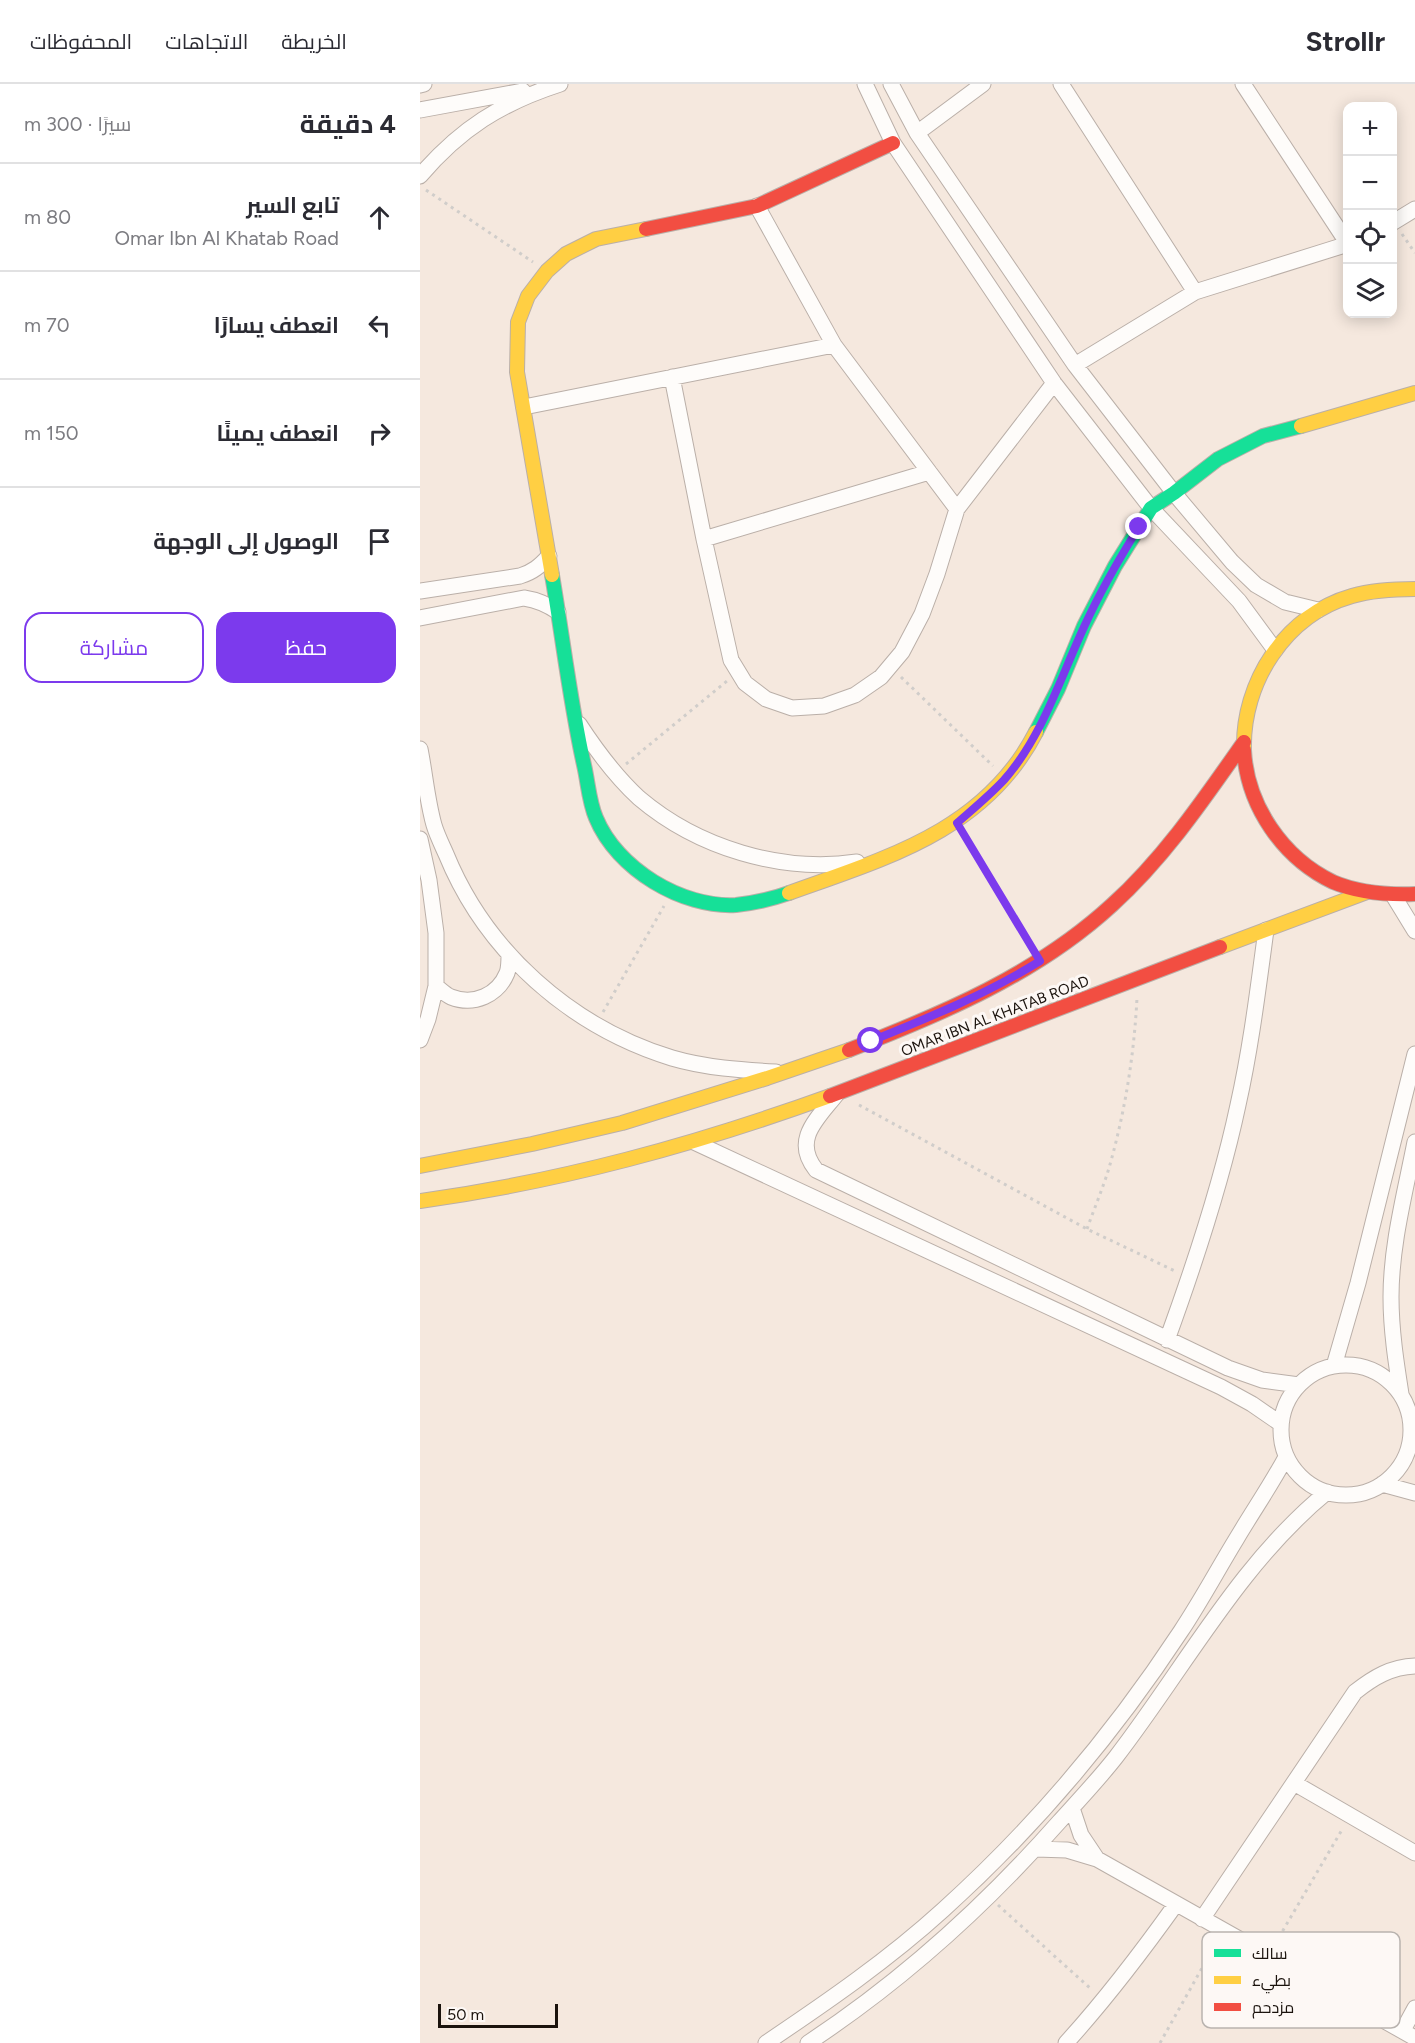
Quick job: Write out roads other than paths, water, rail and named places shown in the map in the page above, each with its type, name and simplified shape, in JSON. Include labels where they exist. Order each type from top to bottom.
[{"type":"street","points":[[420,110],[559,84]]},
{"type":"street","points":[[420,176],[438,155],[465,131],[494,111],[526,95],[559,84]]},
{"type":"street","points":[[865,84],[893,143],[1054,383],[1151,508],[1239,601],[1275,650]]},
{"type":"street","points":[[891,84],[917,133],[1075,365],[1174,493],[1232,562],[1256,585],[1285,602],[1318,610]]},
{"type":"street","points":[[917,133],[983,84]]},
{"type":"street","points":[[1061,84],[1195,292]]},
{"type":"street","points":[[1243,84],[1343,238]]},
{"type":"street","points":[[893,143],[757,206],[596,239],[566,255],[547,272],[528,296],[518,322],[517,372],[549,556],[573,716],[596,818],[615,849],[641,874],[672,892],[702,902],[734,905],[766,901],[890,857],[957,823],[1005,778],[1031,742],[1058,689],[1084,626],[1115,566],[1151,508],[1218,459],[1263,436],[1415,393]]},
{"type":"street","points":[[757,206],[834,345],[957,509]]},
{"type":"street","points":[[1397,220],[1415,209]]},
{"type":"street","points":[[1075,365],[1195,292],[1343,245]]},
{"type":"street","points":[[524,407],[834,345]]},
{"type":"street","points":[[672,377],[728,652],[745,683],[766,699],[792,708],[824,706],[855,695],[881,677],[902,652],[922,614],[957,509],[1054,383]]},
{"type":"street","points":[[704,539],[929,471]]},
{"type":"street","points":[[420,591],[520,576],[541,566],[549,556]]},
{"type":"street","points":[[1415,589],[1370,590],[1343,598],[1318,610],[1287,634],[1261,670],[1246,717],[1244,742],[1248,777],[1259,809],[1278,839],[1304,863],[1333,881],[1367,892],[1393,895],[1415,894]]},
{"type":"street","points":[[420,618],[524,598],[542,602],[558,612]]},
{"type":"street","points":[[573,716],[603,760],[640,798],[683,828],[732,850],[784,862],[837,865],[890,857]]},
{"type":"street","name":"OMAR IBN AL KHATAB ROAD","points":[[420,1166],[602,1129],[788,1072],[853,1049],[995,986],[1040,961],[1091,924],[1120,899],[1171,842],[1244,742]]},
{"type":"street","points":[[420,749],[434,825],[456,878],[486,928],[524,971],[569,1008],[619,1038],[673,1058],[730,1070],[788,1072]]},
{"type":"street","points":[[420,839],[429,880],[436,933],[436,986],[420,1040]]},
{"type":"street","name":"OMAR IBN AL KHATAB ROAD","points":[[420,1201],[540,1181],[694,1143],[837,1093],[1367,892]]},
{"type":"street","points":[[1393,895],[1415,931]]},
{"type":"street","points":[[1167,1340],[1190,1277],[1216,1192],[1238,1106],[1255,1018],[1266,930]]},
{"type":"street","points":[[436,986],[450,997],[467,1001],[484,998],[499,987],[508,972],[509,954]]},
{"type":"street","points":[[1334,1366],[1358,1283],[1415,1054]]},
{"type":"street","points":[[837,1093],[815,1121],[806,1140],[809,1161],[816,1170],[1167,1340],[1245,1375],[1271,1382],[1299,1385]]},
{"type":"street","points":[[1401,1394],[1392,1328],[1391,1295],[1398,1230],[1415,1142]]},
{"type":"street","points":[[694,1143],[1229,1391],[1281,1424]]},
{"type":"street","points":[[1347,1364],[1372,1370],[1383,1376],[1401,1394],[1412,1412],[1412,1437],[1402,1464],[1394,1475],[1382,1484],[1356,1495],[1341,1495],[1314,1487],[1293,1469],[1283,1446],[1281,1424],[1290,1397],[1299,1385],[1321,1370],[1334,1366],[1347,1364]]},
{"type":"street","points":[[766,2043],[848,1988],[943,1911],[1031,1825],[1111,1731],[1181,1631],[1286,1457]]},
{"type":"street","points":[[1382,1484],[1415,1493]]},
{"type":"street","points":[[808,2043],[918,1962],[989,1897],[1036,1849],[1114,1760],[1158,1701],[1199,1640],[1275,1541],[1305,1510],[1327,1492]]},
{"type":"street","points":[[1202,1919],[1356,1692],[1372,1678],[1392,1669],[1415,1666]]},
{"type":"street","points":[[1294,1783],[1415,1853]]},
{"type":"street","points":[[1072,1808],[1081,1836],[1097,1859]]},
{"type":"street","points":[[1036,1849],[1067,1851],[1097,1859],[1224,1932]]},
{"type":"street","points":[[1066,2043],[1104,2001],[1176,1904]]},
{"type":"street","points":[[1409,2034],[1415,2008]]}]
